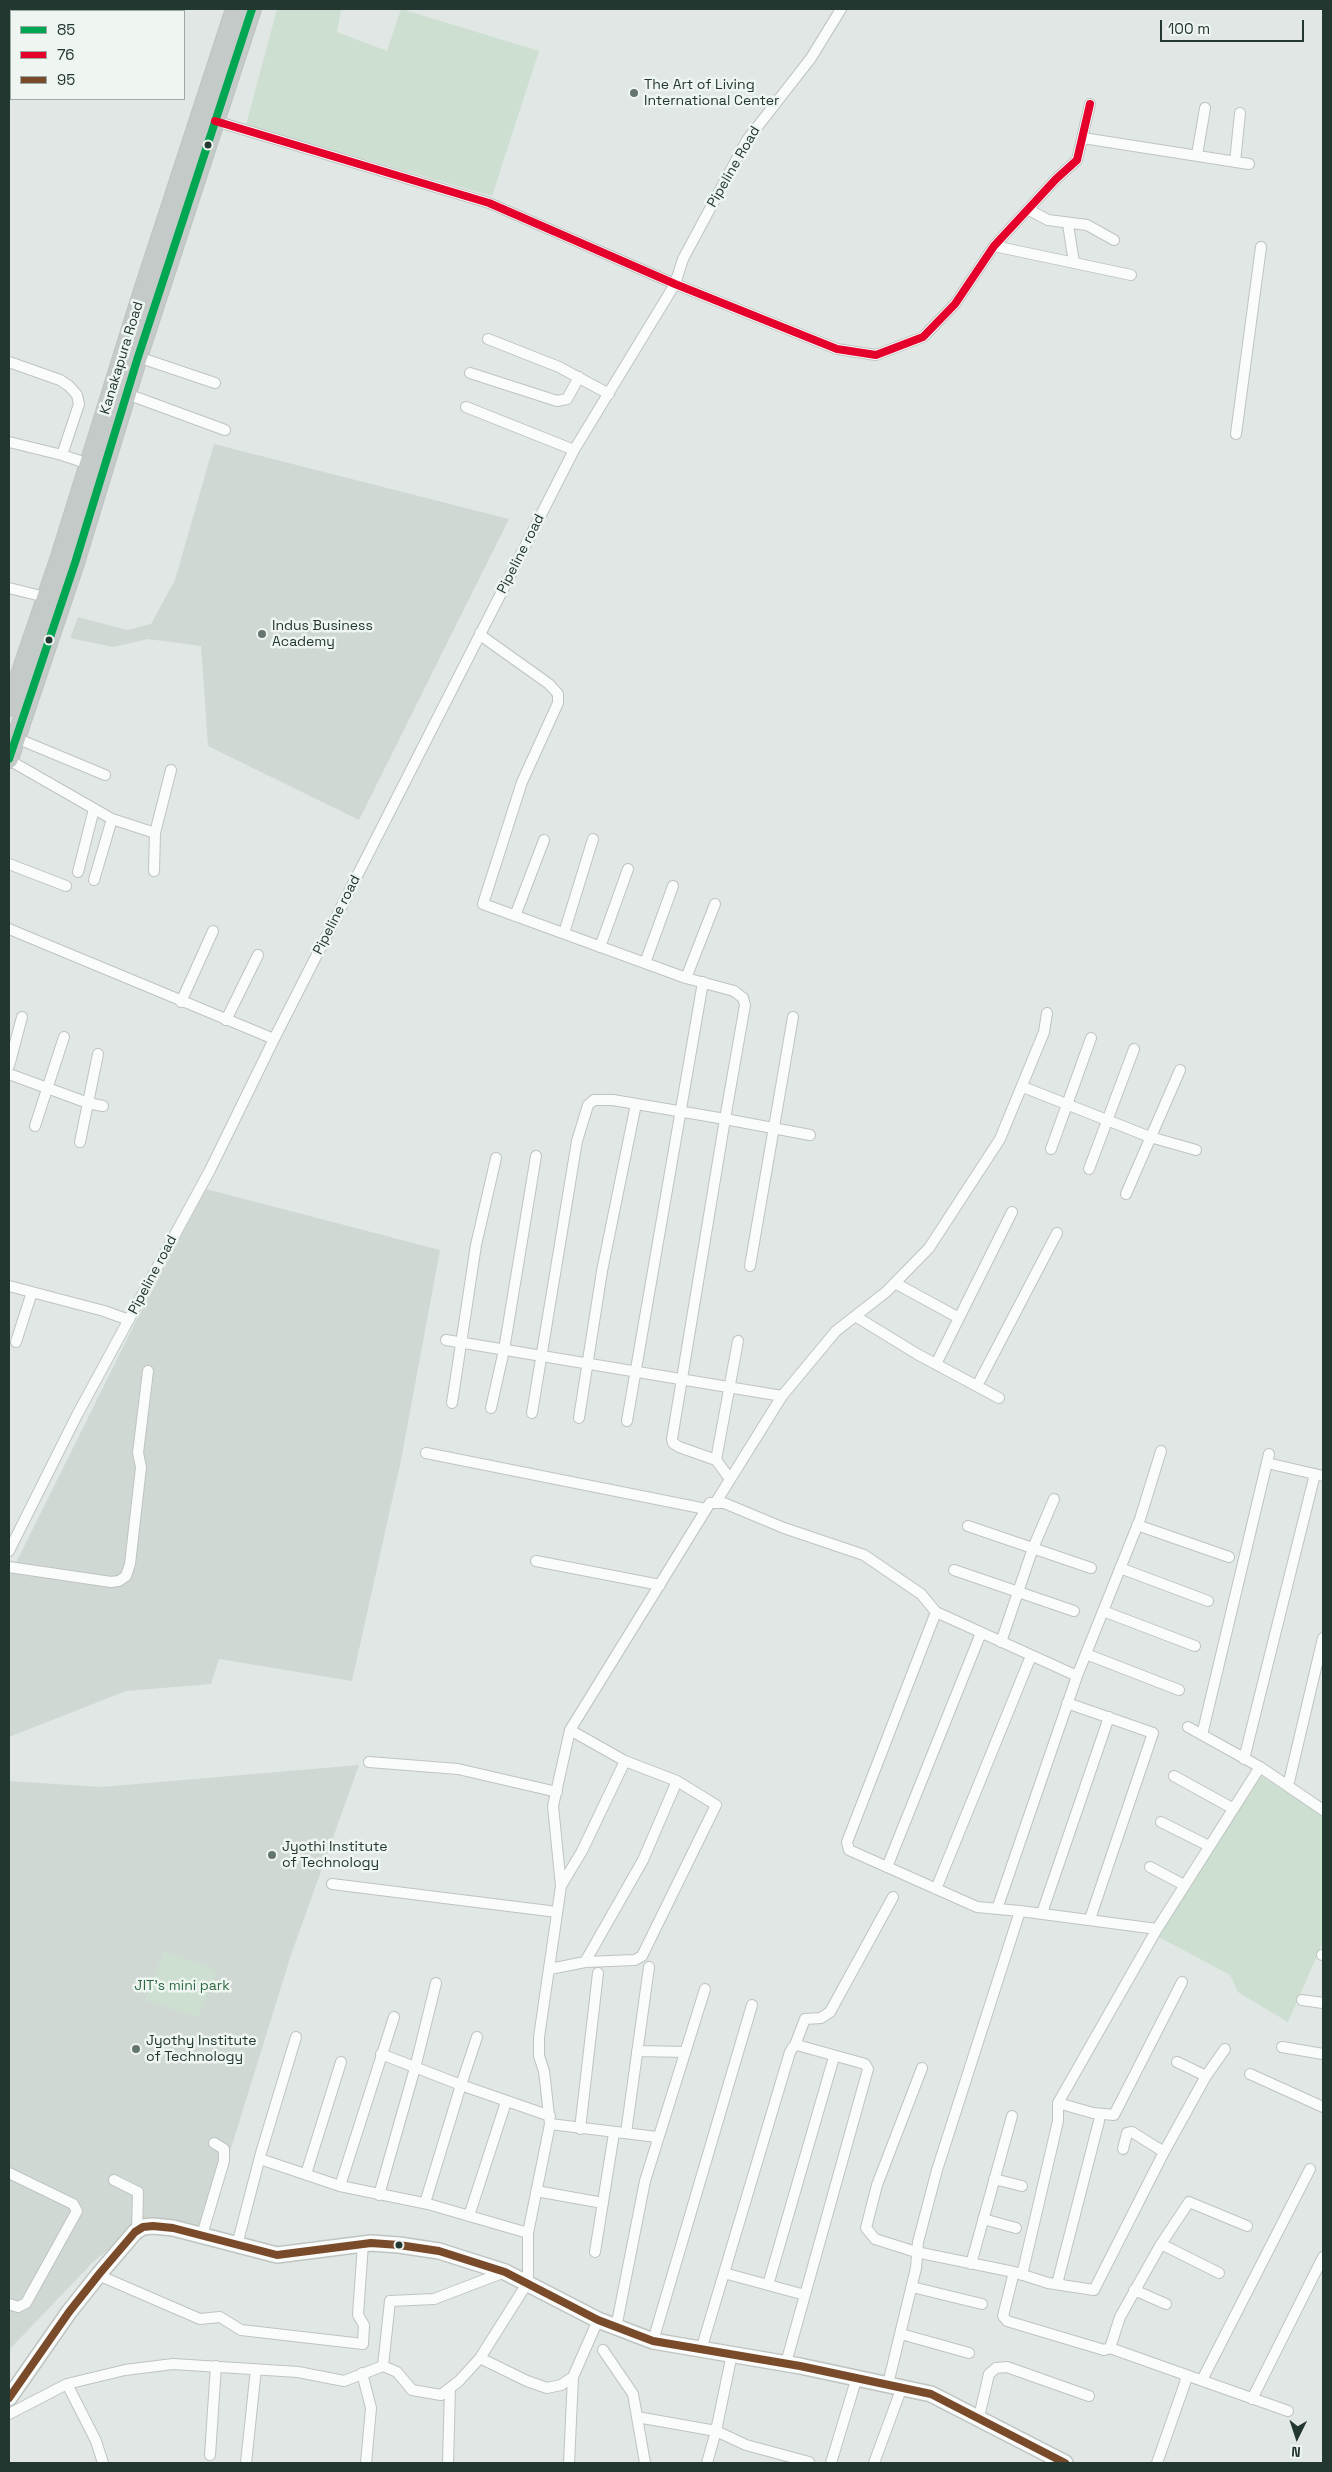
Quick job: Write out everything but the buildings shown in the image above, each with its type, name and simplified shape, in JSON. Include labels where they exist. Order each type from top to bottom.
[{"type":"highway","name":"Kanakapura Road","points":[[9,760],[75,563],[108,429],[235,9]]},
{"type":"highway","name":"Kanakapura Road","points":[[9,707],[89,464],[127,394],[252,9]]},
{"type":"main road","points":[[9,2398],[69,2312],[98,2276],[137,2231],[143,2227],[153,2226],[173,2228],[277,2254],[363,2244],[400,2245],[439,2252],[505,2272],[528,2282],[598,2320],[653,2341],[786,2363],[931,2394],[1064,2463]]},
{"type":"street","name":"Pipeline Road","points":[[674,284],[683,259],[747,140],[811,58],[841,9]]},
{"type":"street","points":[[216,121],[489,203],[674,284],[837,349],[876,355],[923,337],[955,304],[994,246],[1076,160],[1090,104]]},
{"type":"street","points":[[1197,156],[1205,108]]},
{"type":"street","points":[[1235,162],[1240,114]]},
{"type":"street","points":[[1083,138],[1249,164]]},
{"type":"street","points":[[1029,210],[1048,220],[1087,225],[1114,240]]},
{"type":"street","points":[[1068,224],[1074,263]]},
{"type":"street","points":[[994,246],[1131,275]]},
{"type":"street","points":[[1236,434],[1261,247]]},
{"type":"street","name":"Pipeline road","points":[[9,1551],[129,1320],[210,1170],[274,1039],[574,450],[609,394],[665,296],[674,284]]},
{"type":"street","points":[[488,339],[579,377],[609,394]]},
{"type":"street","points":[[138,357],[215,383]]},
{"type":"street","points":[[9,362],[60,380],[77,395],[79,404],[62,455]]},
{"type":"street","points":[[470,373],[557,400],[567,399],[579,377]]},
{"type":"street","points":[[127,394],[225,430]]},
{"type":"street","points":[[466,407],[574,450]]},
{"type":"street","points":[[9,442],[62,455],[89,464]]},
{"type":"street","points":[[9,588],[46,597]]},
{"type":"street","points":[[480,633],[549,684],[558,694],[558,703],[522,782],[483,904],[686,978],[734,991],[743,998],[745,1005],[673,1443],[716,1460],[730,1479]]},
{"type":"street","points":[[16,738],[105,775]]},
{"type":"street","points":[[9,760],[112,819],[155,834]]},
{"type":"street","points":[[154,871],[155,834],[171,770]]},
{"type":"street","points":[[78,872],[94,809]]},
{"type":"street","points":[[94,880],[112,819]]},
{"type":"street","points":[[564,933],[593,838]]},
{"type":"street","points":[[516,916],[544,840]]},
{"type":"street","points":[[9,864],[66,886]]},
{"type":"street","points":[[600,947],[628,868]]},
{"type":"street","points":[[645,963],[673,886]]},
{"type":"street","points":[[686,978],[715,904]]},
{"type":"street","points":[[9,929],[274,1039]]},
{"type":"street","points":[[181,1002],[213,931]]},
{"type":"street","points":[[226,1020],[258,955]]},
{"type":"street","points":[[627,1421],[703,982]]},
{"type":"street","points":[[716,1502],[782,1396],[836,1331],[895,1283],[929,1248],[1000,1139],[1044,1032],[1047,1013]]},
{"type":"street","points":[[9,1066],[22,1017]]},
{"type":"street","points":[[750,1266],[793,1017]]},
{"type":"street","points":[[36,1126],[64,1036]]},
{"type":"street","points":[[1051,1149],[1091,1038]]},
{"type":"street","points":[[1089,1169],[1106,1119],[1134,1049]]},
{"type":"street","points":[[80,1142],[98,1054]]},
{"type":"street","points":[[1126,1194],[1180,1070]]},
{"type":"street","points":[[9,1074],[88,1103],[103,1106]]},
{"type":"street","points":[[1023,1087],[1067,1102],[1150,1137],[1196,1150]]},
{"type":"street","points":[[532,1413],[577,1141],[588,1105],[594,1100],[613,1100],[810,1135]]},
{"type":"street","points":[[579,1418],[602,1271],[636,1104]]},
{"type":"street","points":[[491,1408],[504,1350],[536,1156]]},
{"type":"street","points":[[452,1403],[476,1245],[496,1158]]},
{"type":"street","points":[[936,1364],[1012,1212]]},
{"type":"street","points":[[977,1386],[1057,1233]]},
{"type":"street","points":[[895,1283],[959,1318]]},
{"type":"street","points":[[9,1286],[129,1320]]},
{"type":"street","points":[[16,1342],[32,1292]]},
{"type":"street","points":[[855,1316],[936,1364],[999,1398]]},
{"type":"street","points":[[446,1340],[782,1396]]},
{"type":"street","points":[[716,1460],[738,1341]]},
{"type":"street","points":[[9,1567],[111,1582],[120,1581],[126,1576],[130,1564],[141,1467],[138,1452],[148,1371]]},
{"type":"street","points":[[997,1909],[1077,1676],[1137,1525],[1161,1451]]},
{"type":"street","points":[[426,1453],[706,1509]]},
{"type":"street","points":[[1202,1735],[1268,1458],[1319,1475],[1244,1759]]},
{"type":"street","points":[[1001,1642],[1033,1548],[1054,1499]]},
{"type":"street","points":[[9,2414],[67,2384],[125,2370],[173,2364],[298,2372],[344,2381],[383,2366],[397,2372],[412,2390],[441,2395],[480,2358],[528,2282],[528,2233],[550,2120],[544,2071],[539,2056],[539,2037],[561,1886],[553,1806],[570,1730],[710,1503],[724,1503],[792,1531],[864,1555],[921,1594],[936,1612],[1077,1676]]},
{"type":"street","points":[[1137,1525],[1229,1557]]},
{"type":"street","points":[[968,1526],[1091,1568]]},
{"type":"street","points":[[536,1561],[660,1585]]},
{"type":"street","points":[[1120,1568],[1208,1601]]},
{"type":"street","points":[[954,1570],[1074,1611]]},
{"type":"street","points":[[1103,1611],[1195,1646]]},
{"type":"street","points":[[936,1612],[847,1842],[849,1850],[977,1907],[1042,1913],[1157,1929]]},
{"type":"street","points":[[888,1867],[981,1633]]},
{"type":"street","points":[[1288,1786],[1323,1638]]},
{"type":"street","points":[[1086,1654],[1179,1690]]},
{"type":"street","points":[[936,1889],[1031,1656]]},
{"type":"street","points":[[1068,1703],[1153,1733],[1090,1919]]},
{"type":"street","points":[[1042,1913],[1109,1717]]},
{"type":"street","points":[[1188,1727],[1260,1767],[1323,1810]]},
{"type":"street","points":[[550,1969],[585,1962],[635,1960],[642,1956],[716,1804],[677,1781],[625,1760],[570,1730]]},
{"type":"street","points":[[561,1886],[582,1851],[625,1760]]},
{"type":"street","points":[[369,1762],[458,1768],[556,1792]]},
{"type":"street","points":[[1260,1767],[1232,1808],[1157,1929],[1058,2103],[1058,2121],[1018,2274],[1003,2316],[1007,2321],[1104,2350],[1110,2348],[1288,2411]]},
{"type":"street","points":[[1174,1776],[1232,1808]]},
{"type":"street","points":[[585,1962],[643,1860],[677,1781]]},
{"type":"street","points":[[1161,1822],[1209,1846]]},
{"type":"street","points":[[1150,1868],[1184,1885]]},
{"type":"street","points":[[332,1884],[557,1912]]},
{"type":"street","points":[[701,2350],[790,2052],[795,2045],[805,2019],[812,2017],[821,2018],[830,2012],[893,1897]]},
{"type":"street","points":[[874,2463],[895,2385],[901,2334],[916,2268],[916,2252],[937,2170],[1020,1911]]},
{"type":"street","points":[[626,2133],[649,1967]]},
{"type":"street","points":[[580,2129],[598,1973]]},
{"type":"street","points":[[1058,2103],[1093,2114],[1114,2115],[1182,1982]]},
{"type":"street","points":[[379,2194],[415,2068],[436,1983]]},
{"type":"street","points":[[616,2328],[644,2181],[706,1989]]},
{"type":"street","points":[[1302,2000],[1323,2003]]},
{"type":"street","points":[[653,2341],[752,2006]]},
{"type":"street","points":[[340,2186],[394,2017]]},
{"type":"street","points":[[237,2245],[296,2037]]},
{"type":"street","points":[[425,2203],[477,2037]]},
{"type":"street","points":[[786,2363],[868,2069],[865,2064],[795,2045]]},
{"type":"street","points":[[1282,2047],[1323,2054]]},
{"type":"street","points":[[922,2068],[877,2185],[866,2228],[875,2240],[916,2252],[1090,2290],[1096,2288],[1164,2152],[1206,2076],[1225,2048]]},
{"type":"street","points":[[637,2051],[685,2052]]},
{"type":"street","points":[[381,2054],[550,2120],[580,2129],[658,2137]]},
{"type":"street","points":[[768,2285],[834,2057]]},
{"type":"street","points":[[306,2174],[341,2062]]},
{"type":"street","points":[[1177,2062],[1206,2076]]},
{"type":"street","points":[[1250,2074],[1323,2107]]},
{"type":"street","points":[[469,2216],[506,2102]]},
{"type":"street","points":[[971,2264],[1012,2116]]},
{"type":"street","points":[[1057,2284],[1099,2121]]},
{"type":"street","points":[[1123,2148],[1127,2133],[1132,2132],[1164,2152]]},
{"type":"street","points":[[595,2252],[614,2133]]},
{"type":"street","points":[[202,2235],[224,2161],[224,2149],[214,2143]]},
{"type":"street","points":[[260,2159],[340,2186],[425,2203],[528,2233]]},
{"type":"street","points":[[1202,2380],[1310,2169]]},
{"type":"street","points":[[9,2173],[73,2204],[78,2211],[26,2303],[18,2307],[9,2304]]},
{"type":"street","points":[[994,2179],[1022,2186]]},
{"type":"street","points":[[114,2180],[138,2192],[137,2231]]},
{"type":"street","points":[[536,2192],[603,2203]]},
{"type":"street","points":[[1110,2348],[1120,2317],[1134,2290],[1189,2202],[1247,2226]]},
{"type":"street","points":[[983,2219],[1016,2228]]},
{"type":"street","points":[[98,2276],[200,2318],[218,2316],[241,2330],[363,2344],[364,2325],[358,2315],[363,2244]]},
{"type":"street","points":[[1161,2244],[1219,2273]]},
{"type":"street","points":[[1252,2399],[1323,2257]]},
{"type":"street","points":[[383,2366],[390,2301],[434,2299],[505,2272]]},
{"type":"street","points":[[724,2273],[805,2295]]},
{"type":"street","points":[[912,2287],[982,2304]]},
{"type":"street","points":[[1134,2290],[1166,2304]]},
{"type":"street","points":[[569,2463],[573,2378],[598,2320]]},
{"type":"street","points":[[901,2334],[969,2353]]},
{"type":"street","points":[[603,2350],[633,2394],[645,2463]]},
{"type":"street","points":[[707,2463],[716,2432],[732,2354]]},
{"type":"street","points":[[480,2358],[527,2381],[547,2388],[561,2385],[573,2378]]},
{"type":"street","points":[[210,2455],[216,2366]]},
{"type":"street","points":[[979,2418],[989,2374],[996,2368],[1007,2367],[1089,2396]]},
{"type":"street","points":[[246,2463],[256,2369]]},
{"type":"street","points":[[362,2373],[371,2408],[366,2463]]},
{"type":"street","points":[[1157,2463],[1186,2383],[1186,2375]]},
{"type":"street","points":[[831,2463],[856,2377]]},
{"type":"street","points":[[67,2384],[96,2441],[103,2463]]},
{"type":"street","points":[[448,2463],[450,2388]]},
{"type":"street","points":[[637,2417],[716,2432],[746,2445],[810,2462]]},
{"type":"shaded area","name":"Indus Business Academy","points":[[214,444],[509,519],[359,820],[208,746],[201,646],[148,639],[113,647],[70,638],[78,617],[127,630],[151,624],[175,580]]},
{"type":"shaded area","points":[[206,1189],[440,1250],[401,1460],[352,1681],[219,1659],[211,1684],[126,1691],[9,1737],[9,1577],[136,1321]]},
{"type":"shaded area","name":"Jyothy Institute of Technology","points":[[359,1765],[291,1955],[205,2232],[142,2223],[94,2261],[9,2350],[9,1781],[101,1787]]},
{"type":"green space","points":[[277,9],[341,9],[337,32],[387,51],[401,9],[539,51],[492,196],[246,125]]},
{"type":"green space","points":[[1260,1775],[1323,1816],[1323,1942],[1288,2022],[1238,1992],[1230,1975],[1157,1936]]},
{"type":"green space","name":"JIT's mini park","points":[[164,1951],[217,1971],[198,2018],[145,2000]]},
{"type":"transit line","name":"85","points":[[9,759],[75,563],[138,357],[252,9]]},
{"type":"transit line","name":"76","points":[[215,121],[489,203],[675,284],[837,349],[876,355],[923,337],[955,304],[994,246],[1056,179],[1077,160],[1090,104]]},
{"type":"transit line","name":"95","points":[[9,2398],[69,2312],[100,2273],[135,2232],[143,2227],[153,2226],[173,2228],[277,2255],[371,2243],[439,2251],[505,2272],[598,2320],[653,2341],[800,2366],[931,2394],[1065,2463]]},
{"type":"place","name":"The Art of Living International Center","points":[[634,93]]},
{"type":"place","name":"Indus Business Academy","points":[[262,634]]},
{"type":"place","name":"Jyothi Institute of Technology","points":[[272,1855]]},
{"type":"place","name":"Jyothy Institute of Technology","points":[[136,2049]]}]
